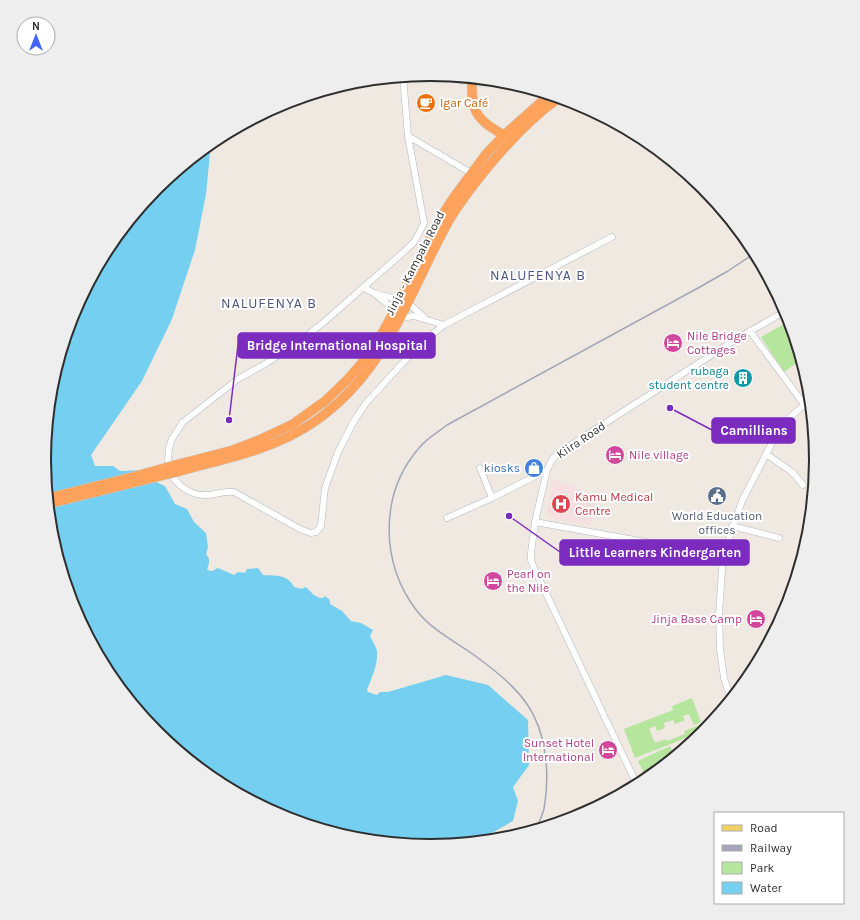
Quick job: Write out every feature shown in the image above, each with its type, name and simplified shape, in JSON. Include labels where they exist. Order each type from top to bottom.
[{"type":"highway","points":[[472,83],[472,102],[474,110],[481,120],[504,135]]},
{"type":"highway","name":"Jinja - Kampala Road","points":[[173,469],[256,451],[312,424],[344,398],[379,356],[398,314],[399,300],[441,217],[486,154],[504,135],[545,99]]},
{"type":"highway","name":"Jinja - Kampala Road","points":[[398,314],[409,304],[448,222],[475,183],[512,140],[554,102]]},
{"type":"highway","points":[[53,497],[173,469]]},
{"type":"highway","points":[[53,502],[173,469]]},
{"type":"street","points":[[403,82],[408,136],[424,223],[415,241],[342,308],[300,341],[265,364],[238,379],[183,422],[172,439],[169,448],[177,483],[190,492],[199,495],[209,495],[226,491],[234,492],[281,519],[312,533],[316,532],[321,526],[325,488],[338,452],[354,421],[366,402],[422,343],[444,325],[612,237]]},
{"type":"street","points":[[408,136],[471,173]]},
{"type":"street","points":[[364,288],[374,293],[399,300]]},
{"type":"street","points":[[374,293],[398,314],[414,316],[444,325]]},
{"type":"street","points":[[409,304],[428,320]]},
{"type":"street","name":"Kiira Road","points":[[634,779],[531,560],[535,522],[547,470],[552,460],[558,454],[750,331],[780,314]]},
{"type":"street","points":[[729,693],[724,678],[720,649],[719,614],[723,556],[732,526],[742,501],[774,439],[787,420],[804,405],[750,331]]},
{"type":"street","points":[[766,454],[792,472],[803,485]]},
{"type":"street","points":[[480,468],[492,498]]},
{"type":"street","points":[[447,518],[492,498],[547,470]]},
{"type":"street","points":[[535,522],[723,556]]},
{"type":"street","points":[[732,526],[779,538]]},
{"type":"shaded area","points":[[553,479],[576,488],[601,507],[590,525],[555,519],[547,514]]},
{"type":"green space","points":[[784,324],[796,363],[784,372],[761,337]]},
{"type":"green space","points":[[692,698],[701,722],[694,725],[689,714],[683,716],[685,720],[675,724],[673,720],[664,723],[665,728],[657,731],[655,726],[649,729],[655,743],[666,739],[667,741],[685,734],[684,731],[702,724],[688,737],[635,758],[624,729],[673,710],[672,706]]},
{"type":"green space","points":[[670,746],[673,751],[644,773],[638,761]]},
{"type":"water","points":[[210,151],[206,194],[195,250],[172,319],[142,381],[91,455],[95,466],[113,466],[120,471],[147,470],[153,475],[158,483],[165,486],[175,504],[187,509],[194,522],[206,533],[208,547],[206,554],[209,558],[207,570],[212,571],[218,568],[234,575],[238,572],[245,573],[247,569],[258,568],[263,575],[281,576],[288,580],[294,587],[302,589],[305,587],[320,598],[325,596],[330,600],[330,604],[342,611],[351,621],[361,623],[373,630],[370,636],[377,651],[377,661],[367,690],[368,692],[377,695],[380,692],[388,692],[446,675],[488,685],[528,720],[529,765],[513,787],[518,801],[513,821],[492,833],[479,836],[430,839],[381,836],[356,832],[308,819],[262,800],[240,788],[199,761],[162,728],[145,710],[115,671],[90,628],[80,605],[71,582],[58,534],[52,485],[51,460],[54,411],[64,362],[71,338],[90,292],[115,249],[129,229],[162,192],[180,175]]},
{"type":"railway","points":[[538,823],[544,809],[547,768],[543,741],[534,715],[527,704],[509,683],[481,660],[429,624],[417,611],[405,592],[396,572],[391,551],[389,529],[391,507],[397,486],[406,466],[419,448],[447,425],[698,288],[750,257]]},
{"type":"place","name":"Igar Café","points":[[426,103]]},
{"type":"place","name":"Nile Bridge Cottages","points":[[673,343]]},
{"type":"place","name":"rubaga student centre","points":[[743,378]]},
{"type":"place","name":"Camillians","points":[[670,408]]},
{"type":"place","name":"Bridge International Hospital","points":[[229,420]]},
{"type":"place","name":"Nile village","points":[[615,455]]},
{"type":"place","name":"kiosks","points":[[534,468]]},
{"type":"place","name":"World Education offices","points":[[717,496]]},
{"type":"place","name":"Kamu Medical Centre","points":[[561,504]]},
{"type":"place","name":"Little Learners Kindergarten","points":[[509,516]]},
{"type":"place","name":"Pearl on the Nile","points":[[493,581]]},
{"type":"place","name":"Jinja Base Camp","points":[[756,619]]},
{"type":"place","name":"Sunset Hotel International","points":[[608,750]]},
{"type":"district","name":"NALUFENYA B","points":[[538,275]]},
{"type":"district","name":"NALUFENYA B","points":[[269,303]]}]
